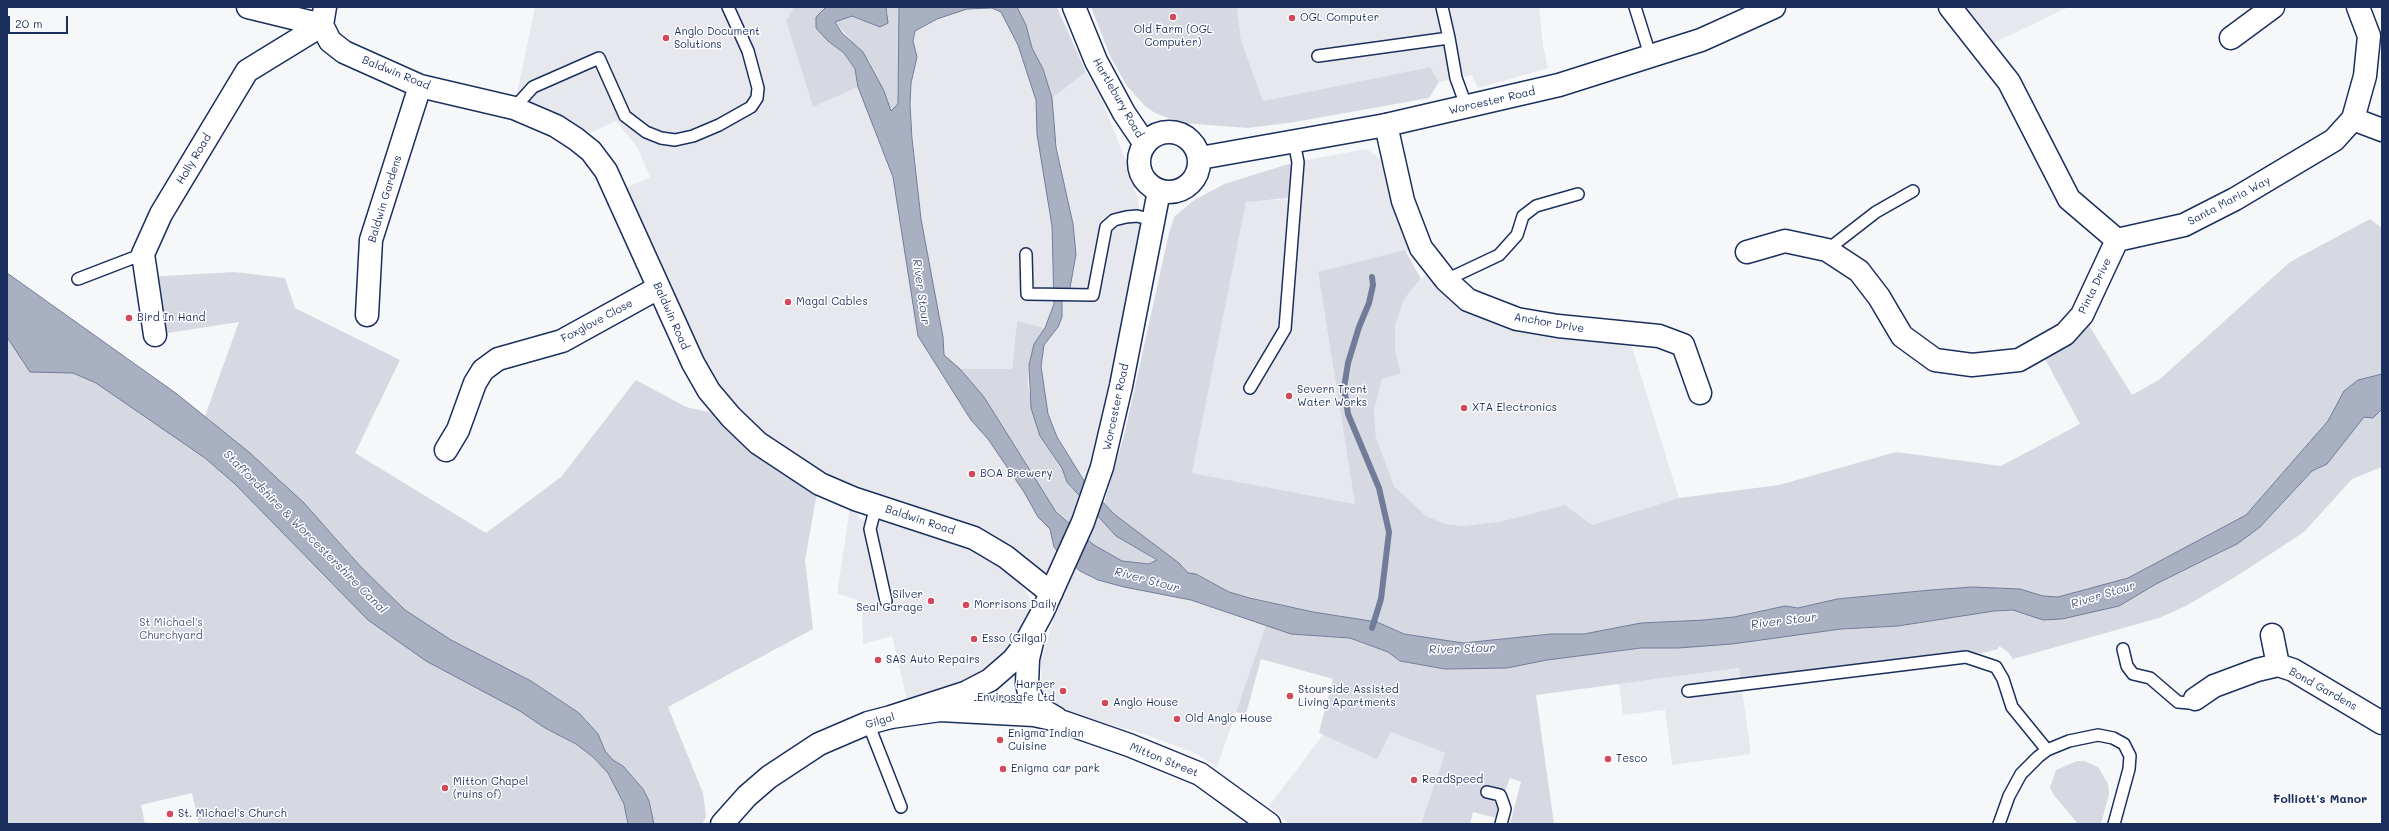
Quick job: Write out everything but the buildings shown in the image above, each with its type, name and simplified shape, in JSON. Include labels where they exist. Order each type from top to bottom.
[{"type":"street","points":[[248,7],[324,16]]},
{"type":"street","name":"Hartlebury Road","points":[[1074,7],[1096,61],[1124,113],[1145,144]]},
{"type":"street","name":"Worcester Road","points":[[1200,158],[1386,125],[1467,108],[1559,85],[1651,58],[1701,40],[1774,7]]},
{"type":"street","points":[[1950,7],[2009,82],[2070,199],[2117,240]]},
{"type":"street","points":[[2231,38],[2273,7]]},
{"type":"street","name":"Santa Maria Way","points":[[2117,240],[2184,225],[2235,199],[2334,140],[2353,119],[2365,76],[2369,36],[2358,7]]},
{"type":"street","name":"Baldwin Road","points":[[324,16],[330,41],[344,52],[420,86],[514,108],[556,126],[591,151],[606,171],[617,192],[658,288],[693,363],[709,391],[731,417],[758,443],[820,484],[876,506],[974,538],[1006,556],[1051,593]]},
{"type":"street","name":"Holly Road","points":[[143,254],[161,214],[247,71],[324,16]]},
{"type":"street","name":"Baldwin Gardens","points":[[367,315],[371,240],[420,86]]},
{"type":"street","points":[[2353,119],[2382,130]]},
{"type":"street","name":"Anchor Drive","points":[[1386,125],[1396,176],[1410,225],[1421,248],[1446,280],[1468,300],[1517,320],[1558,326],[1659,336],[1683,345],[1700,393]]},
{"type":"street","points":[[1173,132],[1181,134],[1193,144],[1200,158],[1198,173],[1189,186],[1174,192],[1159,191],[1146,182],[1139,167],[1141,151],[1145,144],[1157,134],[1173,132]]},
{"type":"street","name":"Worcester Road","points":[[1042,613],[1083,522],[1102,468],[1121,386],[1159,191]]},
{"type":"street","name":"Pinta Drive","points":[[1747,252],[1785,241],[1827,250],[1859,271],[1880,297],[1902,336],[1935,360],[1972,365],[2020,360],[2065,334],[2082,315],[2117,240]]},
{"type":"street","points":[[143,254],[155,335]]},
{"type":"street","name":"Foxglove Close","points":[[446,450],[458,430],[476,383],[483,370],[498,358],[562,341],[658,288]]},
{"type":"street","points":[[891,717],[965,693],[990,680],[1013,660],[1024,646],[1042,613]]},
{"type":"street","points":[[1042,613],[1028,659],[1027,684],[1033,701],[1040,708],[1069,725]]},
{"type":"street","points":[[2272,635],[2278,665]]},
{"type":"street","name":"Bond Gardens","points":[[2195,699],[2214,686],[2257,670],[2278,665],[2293,670],[2382,723]]},
{"type":"street","name":"Gilgal","points":[[722,824],[747,796],[794,759],[818,744],[868,724],[891,717],[940,710],[981,711],[1034,715],[1069,725]]},
{"type":"street","name":"Mitton Street","points":[[1069,725],[1156,755],[1200,774],[1269,824]]},
{"type":"lane","points":[[514,108],[533,87],[599,58],[626,116],[646,132],[661,138],[675,140],[693,136],[719,125],[751,107],[757,98],[758,88],[748,51],[728,7]]},
{"type":"lane","points":[[1442,7],[1456,78],[1467,108]]},
{"type":"lane","points":[[1634,7],[1651,58]]},
{"type":"lane","points":[[1318,56],[1449,38]]},
{"type":"lane","points":[[1250,388],[1285,329],[1298,162],[1294,142]]},
{"type":"lane","points":[[1827,250],[1876,212],[1913,191]]},
{"type":"lane","points":[[1446,280],[1499,254],[1517,235],[1523,216],[1536,206],[1578,194]]},
{"type":"lane","points":[[1026,254],[1027,294],[1093,295],[1106,227],[1114,220],[1137,216],[1153,220]]},
{"type":"lane","points":[[78,280],[143,254]]},
{"type":"lane","points":[[876,506],[870,529],[886,601]]},
{"type":"lane","points":[[2123,649],[2127,666],[2134,674],[2150,678],[2178,702],[2189,703],[2195,699]]},
{"type":"lane","points":[[1688,691],[1966,657],[1996,667],[2003,679],[2012,707],[2047,750]]},
{"type":"lane","points":[[868,724],[901,807]]},
{"type":"lane","points":[[1999,824],[2009,796],[2021,774],[2047,750],[2069,741],[2098,735],[2113,738],[2124,744],[2130,756],[2129,769],[2114,824]]},
{"type":"lane","points":[[1487,792],[1500,795],[1505,809],[1501,824]]},
{"type":"shaded area","name":"Magal Cables","points":[[535,7],[794,7],[786,21],[813,107],[858,87],[893,177],[918,336],[971,420],[988,439],[1024,492],[1038,517],[1050,529],[1054,547],[1058,552],[1047,572],[1043,574],[1006,557],[855,499],[731,417],[617,192],[650,177],[637,147],[616,121],[576,139],[514,108]]},
{"type":"shaded area","points":[[1237,7],[1539,7],[1543,46],[1548,68],[1478,88],[1472,75],[1439,82],[1430,67],[1263,101],[1241,40]]},
{"type":"shaded area","points":[[1964,7],[2069,7],[1991,44]]},
{"type":"shaded area","points":[[992,8],[1001,12],[1018,45],[1036,101],[1037,134],[1052,226],[1054,304],[1045,328],[1017,321],[1012,369],[959,369],[944,355],[943,337],[921,219],[910,105],[911,83],[917,57],[913,41],[915,31],[937,19],[967,9]]},
{"type":"shaded area","points":[[1086,72],[1100,96],[1128,166],[1137,196],[1141,219],[1102,428],[1086,484],[1057,437],[1048,414],[1041,366],[1044,345],[1058,327],[1062,317],[1062,302],[1070,288],[1076,254],[1073,224],[1053,125],[1052,98]]},
{"type":"shaded area","points":[[1366,149],[1376,155],[1396,176],[1421,248],[1318,273],[1355,504],[1192,473],[1246,201],[1299,199],[1302,161]]},
{"type":"shaded area","points":[[1434,265],[1468,300],[1628,334],[1679,498],[1592,525],[1565,505],[1503,521],[1463,526],[1445,524],[1425,515],[1406,500],[1394,486],[1383,460],[1376,438],[1374,410],[1382,379],[1401,372],[1395,349],[1395,326],[1404,299]]},
{"type":"shaded area","name":"Silver Seal Garage","points":[[850,508],[857,511],[859,518],[872,524],[885,519],[964,545],[999,563],[1019,581],[1030,598],[1031,608],[1013,647],[976,680],[908,704],[892,636],[863,644],[862,602],[837,593]]},
{"type":"shaded area","points":[[1076,568],[1098,580],[1124,587],[1191,600],[1266,625],[1217,767],[1195,753],[1144,734],[1077,715],[1049,702],[1042,690],[1041,661],[1056,611]]},
{"type":"shaded area","points":[[1739,668],[1751,754],[1672,765],[1665,710],[1623,715],[1619,684]]},
{"type":"shaded area","points":[[1391,732],[1445,753],[1421,824],[1290,824],[1269,806],[1323,735],[1377,758]]},
{"type":"green space","points":[[794,7],[826,7],[822,9],[828,41],[844,53],[855,70],[858,87],[813,107],[786,21]]},
{"type":"green space","points":[[886,7],[899,7],[898,104],[891,111],[868,60],[835,22],[852,16],[880,27],[888,14]]},
{"type":"green space","points":[[1017,7],[1057,7],[1086,72],[1052,98],[1043,69],[1032,48],[1026,25]]},
{"type":"green space","points":[[1091,7],[1237,7],[1241,40],[1263,101],[1430,67],[1439,82],[1429,98],[1295,122],[1248,128],[1182,123],[1155,113],[1145,106],[1127,86],[1111,58]]},
{"type":"green space","points":[[1292,163],[1288,198],[1246,202],[1192,473],[1355,504],[1318,272],[1405,250],[1421,279],[1404,299],[1395,326],[1395,349],[1401,373],[1382,379],[1374,410],[1376,438],[1394,486],[1425,515],[1445,524],[1463,526],[1503,521],[1565,505],[1592,525],[1679,498],[1779,485],[1896,452],[2001,466],[2080,424],[2045,359],[2070,343],[2088,324],[2132,395],[2159,380],[2290,262],[2370,219],[2382,228],[2382,374],[2344,391],[2328,421],[2246,515],[2128,578],[2095,588],[2058,597],[2043,596],[2020,589],[1972,587],[1931,590],[1837,599],[1798,608],[1785,606],[1734,617],[1641,623],[1584,634],[1551,634],[1463,643],[1404,634],[1377,622],[1313,612],[1229,592],[1197,574],[1188,573],[1179,563],[1114,514],[1104,503],[1124,436],[1169,233],[1174,217],[1193,201],[1224,184]]},
{"type":"green space","points":[[234,272],[285,278],[295,308],[400,360],[355,453],[486,533],[561,477],[636,380],[686,407],[731,417],[817,493],[805,560],[813,629],[668,707],[703,793],[706,817],[702,824],[654,824],[649,801],[643,789],[623,766],[613,760],[605,751],[598,734],[579,713],[531,681],[451,640],[405,610],[361,567],[331,532],[278,478],[205,416],[239,322],[155,335],[147,277]]},
{"type":"green space","name":"St Michael's Churchyard","points":[[7,296],[283,508],[545,728],[576,744],[593,757],[608,773],[616,787],[624,804],[628,824],[199,824],[192,793],[141,805],[145,824],[7,824]]},
{"type":"green space","points":[[1017,321],[1045,328],[1034,344],[1029,365],[1028,387],[1040,436],[1062,468],[1067,482],[1116,536],[1157,561],[1149,564],[1122,561],[1094,545],[1056,512],[984,397],[960,369],[1012,369]]},
{"type":"green space","points":[[2382,409],[2382,467],[2352,479],[2304,532],[2240,574],[2186,606],[2159,618],[2013,659],[2008,652],[1999,646],[1998,649],[1966,657],[1741,684],[1739,668],[1536,695],[1554,824],[1510,824],[1521,782],[1510,778],[1496,818],[1473,812],[1470,824],[1421,824],[1445,753],[1391,732],[1377,759],[1323,735],[1319,732],[1333,679],[1261,659],[1246,714],[1236,712],[1266,625],[1291,634],[1350,638],[1388,652],[1400,661],[1445,669],[1507,668],[1547,660],[1641,648],[1678,648],[1841,629],[1898,626],[1994,611],[2013,610],[2043,620],[2062,619],[2119,606],[2156,584],[2221,553],[2260,527],[2312,471],[2327,464],[2364,416],[2373,418]]},
{"type":"green space","points":[[2077,761],[2084,761],[2098,767],[2108,784],[2109,794],[2101,824],[2078,824],[2053,794],[2050,787],[2056,770]]},
{"type":"water","name":"River Stour","points":[[826,7],[886,7],[888,23],[880,27],[852,16],[835,22],[842,33],[863,52],[884,91],[891,111],[898,104],[899,7],[1017,7],[1026,25],[1032,48],[1043,69],[1052,98],[1056,147],[1073,224],[1076,254],[1070,288],[1062,302],[1062,317],[1058,327],[1044,345],[1041,366],[1048,414],[1057,437],[1086,484],[1114,514],[1179,563],[1188,573],[1196,574],[1229,592],[1250,598],[1313,612],[1377,622],[1404,634],[1463,643],[1551,634],[1584,634],[1641,623],[1734,617],[1785,606],[1798,608],[1837,599],[1931,590],[1972,587],[2020,589],[2043,596],[2058,597],[2128,578],[2246,515],[2328,421],[2344,391],[2358,380],[2382,374],[2382,409],[2373,418],[2364,417],[2327,464],[2312,471],[2260,527],[2237,544],[2156,584],[2119,606],[2062,619],[2043,620],[2013,610],[1994,611],[1898,626],[1841,629],[1732,644],[1678,648],[1641,648],[1547,660],[1507,668],[1445,669],[1400,661],[1388,652],[1350,638],[1291,634],[1191,600],[1124,587],[1098,580],[1080,571],[1054,547],[1050,529],[1038,517],[1024,492],[988,439],[971,420],[918,336],[893,177],[858,87],[855,69],[844,53],[828,41],[816,28],[816,17]],"holes":[[[992,8],[1001,12],[1018,45],[1036,100],[1037,134],[1052,226],[1054,304],[1045,328],[1034,344],[1029,365],[1031,408],[1040,436],[1062,468],[1067,482],[1116,536],[1157,560],[1149,564],[1122,561],[1094,545],[1056,512],[984,397],[960,369],[944,355],[943,337],[921,219],[912,138],[910,105],[911,83],[917,57],[913,41],[915,31],[937,19],[967,9]]]},
{"type":"water","name":"Staffordshire & Worcestershire Canal","points":[[7,273],[177,394],[250,453],[304,503],[361,567],[405,610],[451,640],[531,681],[579,713],[598,734],[605,751],[613,760],[623,766],[643,789],[649,801],[654,824],[628,824],[624,804],[608,773],[593,757],[576,744],[545,728],[520,711],[426,661],[368,620],[235,484],[205,458],[96,383],[73,373],[30,372],[7,337]]},
{"type":"waterway","points":[[1372,277],[1373,285],[1369,303],[1359,327],[1348,363],[1344,388],[1348,414],[1379,488],[1389,532],[1381,599],[1372,628]]},
{"type":"place","name":"Old Farm (OGL Computer)","points":[[1173,17]]},
{"type":"place","name":"OGL Computer","points":[[1292,18]]},
{"type":"place","name":"Anglo Document Solutions","points":[[666,38]]},
{"type":"place","name":"Magal Cables","points":[[788,302]]},
{"type":"place","name":"Bird In Hand","points":[[129,318]]},
{"type":"place","name":"Severn Trent Water Works","points":[[1289,396]]},
{"type":"place","name":"XTA Electronics","points":[[1464,408]]},
{"type":"place","name":"BOA Brewery","points":[[972,474]]},
{"type":"place","name":"Silver Seal Garage","points":[[931,601]]},
{"type":"place","name":"Morrisons Daily","points":[[966,605]]},
{"type":"place","name":"Esso (Gilgal)","points":[[974,639]]},
{"type":"place","name":"SAS Auto Repairs","points":[[878,660]]},
{"type":"place","name":"Harper Envirosafe Ltd","points":[[1063,691]]},
{"type":"place","name":"Stourside Assisted Living Apartments","points":[[1290,696]]},
{"type":"place","name":"Anglo House","points":[[1105,703]]},
{"type":"place","name":"Old Anglo House","points":[[1177,719]]},
{"type":"place","name":"Enigma Indian Cuisine","points":[[1000,740]]},
{"type":"place","name":"Tesco","points":[[1608,759]]},
{"type":"place","name":"Enigma car park","points":[[1003,769]]},
{"type":"place","name":"ReadSpeed","points":[[1414,780]]},
{"type":"place","name":"Mitton Chapel (ruins of)","points":[[445,788]]},
{"type":"place","name":"St. Michael's Church","points":[[170,814]]},
{"type":"district","name":"Folliott's Manor","points":[[2320,799]]}]
